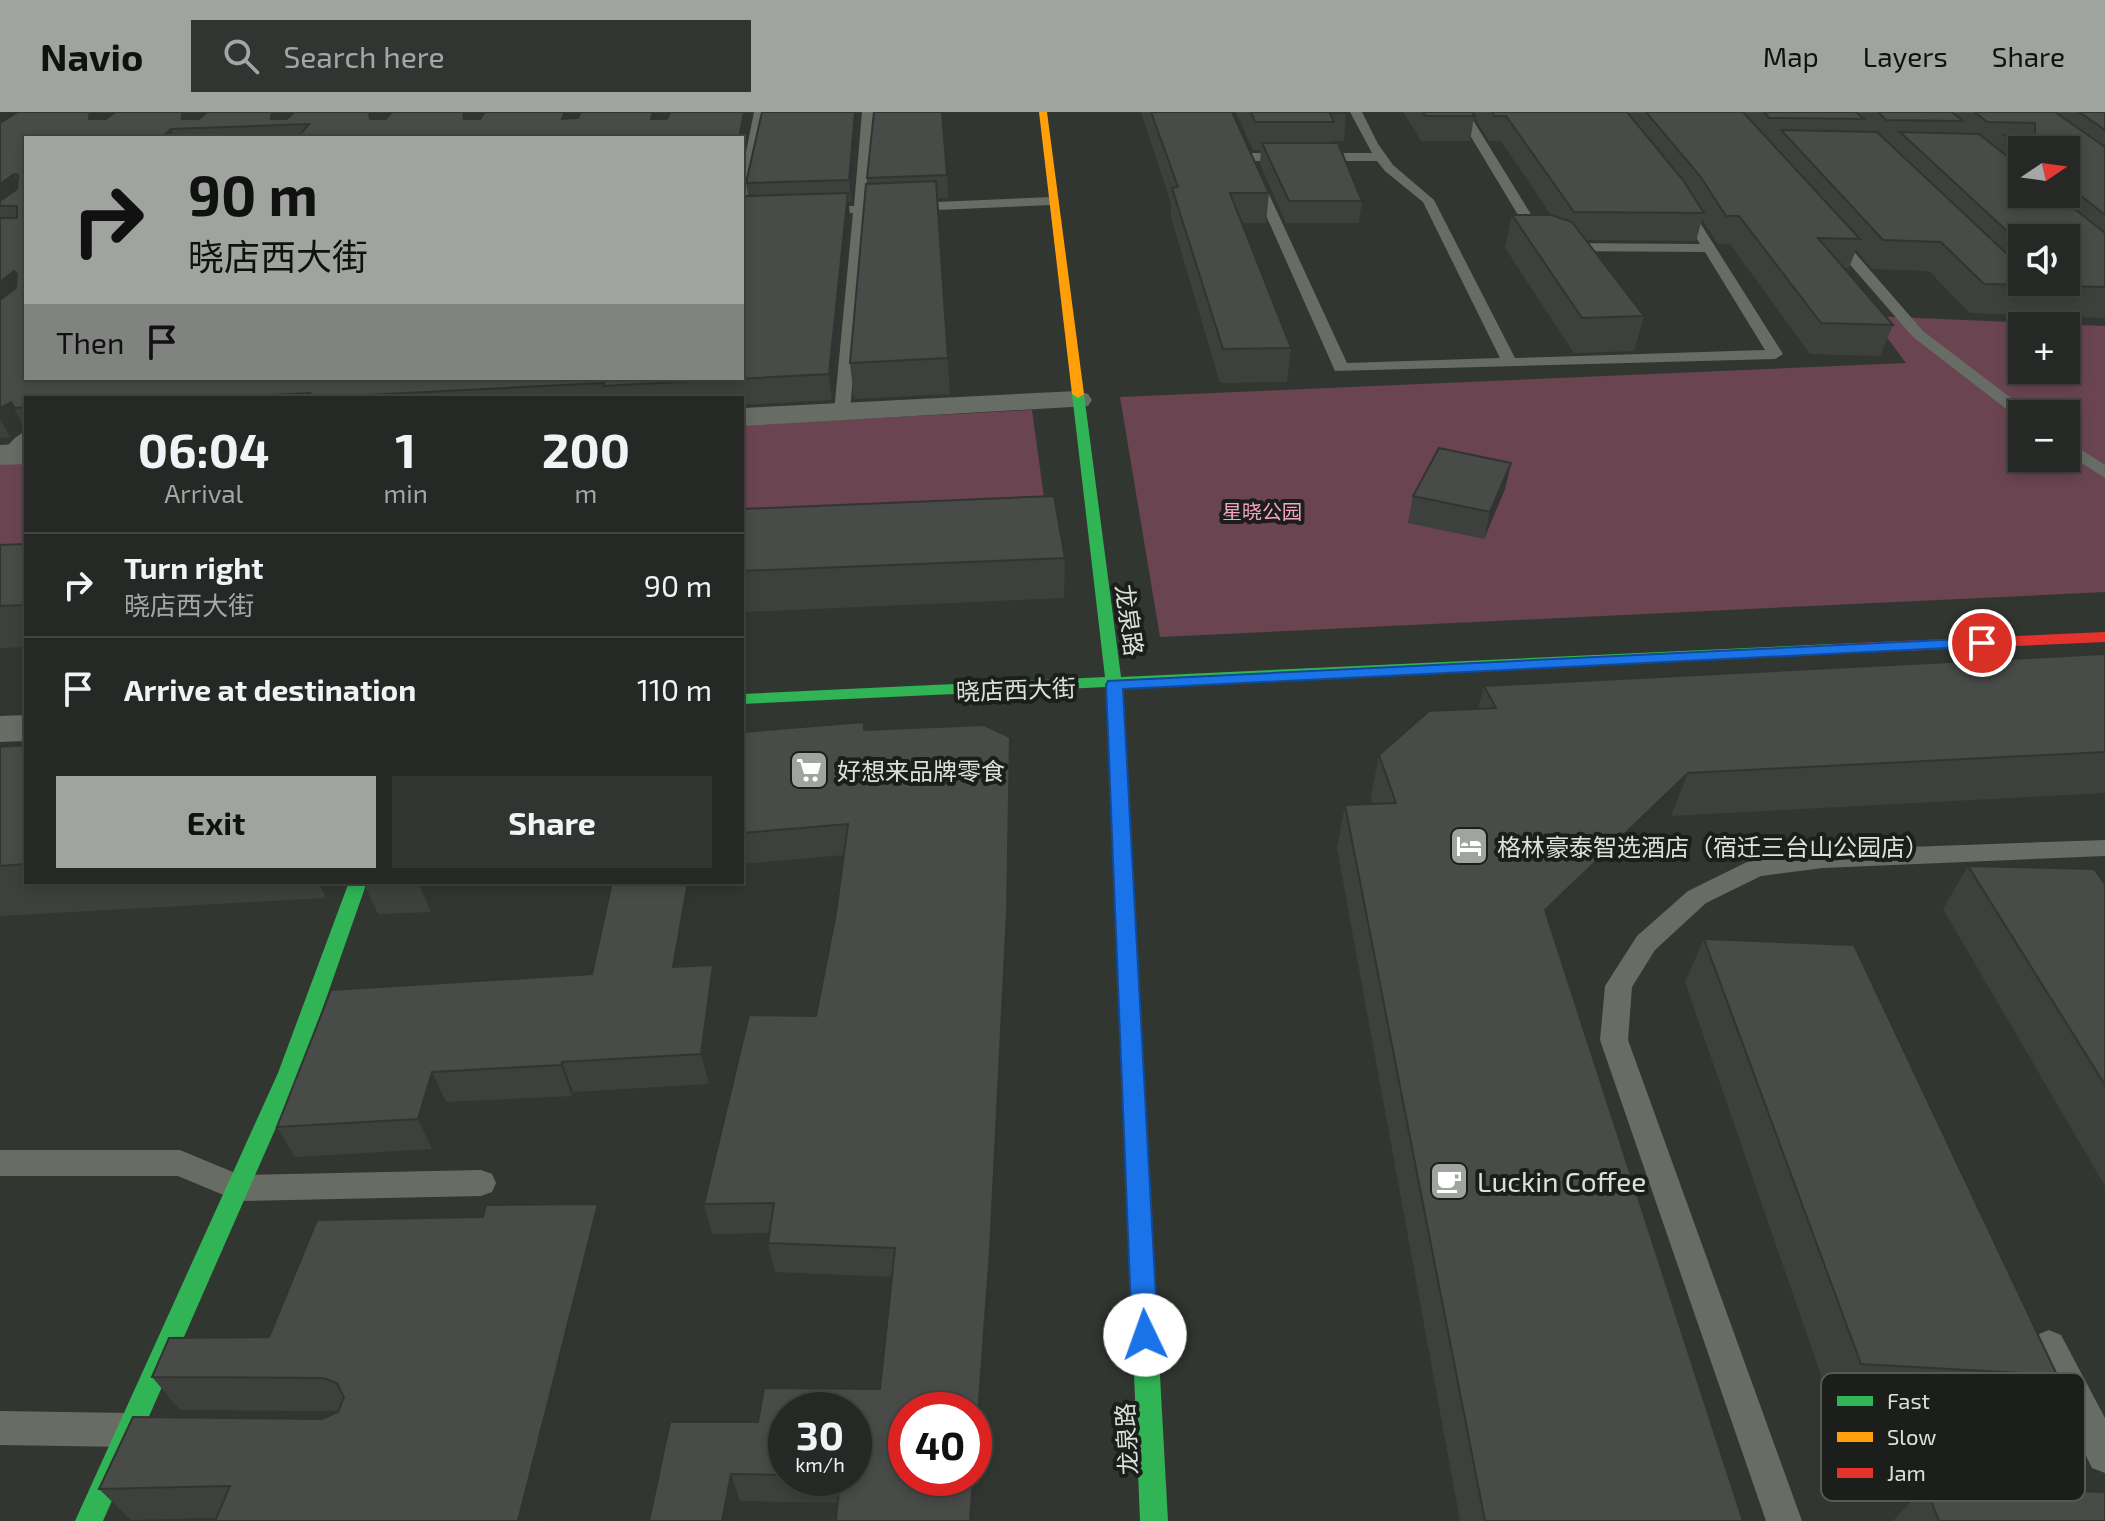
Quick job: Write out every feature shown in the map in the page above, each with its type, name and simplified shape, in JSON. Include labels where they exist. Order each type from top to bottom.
[{"type":"street","name":"龙泉路","points":[[1043,112],[1114,685],[1154,1521]]},
{"type":"street","points":[[744,417],[1077,400]]},
{"type":"street","name":"晓店西大街","points":[[744,699],[1114,685],[2105,637]]},
{"type":"street","points":[[0,729],[24,728]]},
{"type":"street","points":[[89,1521],[145,1430],[238,1188],[289,1073],[357,884]]},
{"type":"lane","points":[[744,193],[760,112]]},
{"type":"lane","points":[[842,412],[868,112]]},
{"type":"lane","points":[[1356,112],[1389,168],[1428,200],[1510,363]]},
{"type":"lane","points":[[1462,112],[1538,237],[1560,247],[1710,248]]},
{"type":"lane","points":[[1381,157],[1244,152],[1341,368],[1775,354],[1674,193]]},
{"type":"lane","points":[[801,211],[1052,201]]},
{"type":"lane","points":[[744,213],[757,213]]},
{"type":"lane","points":[[1817,218],[1918,334],[2008,402]]},
{"type":"lane","points":[[2080,455],[2105,473]]},
{"type":"lane","points":[[1784,1521],[1614,1040],[1619,986],[1646,943],[1697,897],[1756,868],[1823,859],[2105,848]]},
{"type":"lane","points":[[0,1163],[180,1163],[238,1188],[481,1183]]},
{"type":"lane","points":[[2049,1346],[2063,1373]]},
{"type":"lane","points":[[2085,1416],[2105,1455]]},
{"type":"lane","points":[[0,1428],[145,1430]]},
{"type":"green space","name":"星晓公园","points":[[1871,316],[2008,322],[2008,384],[2080,384],[2080,325],[2105,326],[2105,592],[1160,637],[1120,397],[1906,363]]},
{"type":"green space","points":[[1032,410],[1049,534],[744,548],[744,425]]},
{"type":"green space","points":[[24,461],[24,578],[0,580],[0,462]]},
{"type":"building","points":[[18,112],[93,112],[89,119],[106,119],[115,112],[185,112],[182,119],[199,119],[207,112],[274,112],[271,119],[287,119],[294,112],[372,112],[370,119],[386,119],[392,112],[466,112],[464,119],[480,119],[485,112],[565,112],[562,119],[578,118],[581,112],[653,112],[651,119],[667,119],[670,112],[744,112],[739,136],[299,136],[309,124],[171,129],[163,136],[24,136],[24,380],[716,380],[347,396],[308,396],[310,393],[24,396],[24,407],[15,408],[11,402],[0,408],[0,300],[16,288],[17,274],[14,271],[0,282],[0,218],[17,218],[17,206],[0,206],[0,201],[17,189],[18,175],[14,174],[0,184],[0,123]]},
{"type":"building","points":[[762,112],[855,112],[849,180],[746,183]]},
{"type":"building","points":[[874,112],[942,112],[947,175],[867,178]]},
{"type":"building","points":[[1151,112],[1232,112],[1269,193],[1230,193],[1291,348],[1223,349],[1172,188],[1178,187]]},
{"type":"building","points":[[1251,112],[1347,113],[1330,113],[1334,122],[1255,122]]},
{"type":"building","points":[[1423,112],[1472,112],[1475,116],[1425,116]]},
{"type":"building","points":[[1492,112],[1627,112],[1683,180],[1704,213],[1574,212],[1506,116],[1494,116]]},
{"type":"building","points":[[1646,112],[1743,112],[1860,239],[1818,238],[1893,325],[1821,323],[1739,216],[1726,216],[1700,176]]},
{"type":"building","points":[[1764,112],[1856,112],[1864,119],[1769,118]]},
{"type":"building","points":[[1878,112],[1952,112],[1963,121],[1886,120]]},
{"type":"building","points":[[1975,112],[2055,112],[2105,147],[2105,215],[2080,195],[2080,136],[2008,136],[2008,139],[2004,135],[2035,135],[2035,123],[1987,122]]},
{"type":"building","points":[[2079,112],[2105,112],[2105,130]]},
{"type":"building","points":[[1781,130],[1877,132],[2008,255],[2008,285],[1984,284],[1941,242],[1883,240]]},
{"type":"building","points":[[1900,132],[1979,134],[2008,157],[2008,208],[2074,208],[2105,233],[2105,287],[2080,286],[2080,224],[2008,224],[2008,232]]},
{"type":"building","points":[[1262,143],[1338,143],[1362,201],[1289,201]]},
{"type":"building","points":[[936,181],[948,358],[850,363],[866,184]]},
{"type":"building","points":[[848,193],[829,374],[744,379],[744,196]]},
{"type":"building","points":[[1512,215],[1551,215],[1572,222],[1644,316],[1582,318]]},
{"type":"building","points":[[1439,448],[1511,463],[1490,512],[1413,496]]},
{"type":"building","points":[[1054,496],[1065,558],[744,571],[744,509]]},
{"type":"building","points":[[24,544],[24,605],[0,606],[0,545]]},
{"type":"building","points":[[2105,654],[2105,752],[1688,773],[1545,910],[1743,1521],[1485,1521],[1345,805],[1396,803],[1379,755],[1429,711],[1496,708],[1484,686]]},
{"type":"building","points":[[864,722],[864,730],[984,725],[1010,737],[1007,912],[980,1392],[888,1392],[888,1496],[972,1496],[970,1521],[836,1521],[838,1496],[872,1496],[872,1392],[768,1392],[768,1475],[731,1474],[722,1521],[649,1521],[670,1422],[758,1422],[764,1388],[880,1389],[895,1248],[768,1243],[774,1203],[704,1204],[749,1015],[816,1016],[836,913],[848,824],[744,833],[744,732]]},
{"type":"building","points":[[24,745],[24,864],[0,866],[0,747]]},
{"type":"building","points":[[1968,866],[2094,869],[2105,884],[2105,1085]]},
{"type":"building","points":[[612,884],[688,884],[673,967],[713,965],[701,1054],[432,1072],[418,1119],[277,1127],[331,990],[592,974]]},
{"type":"building","points":[[1704,939],[1854,945],[2056,1373],[1861,1364]]},
{"type":"building","points":[[598,1204],[518,1521],[215,1521],[230,1486],[99,1489],[133,1417],[322,1419],[338,1412],[344,1397],[337,1383],[323,1378],[152,1377],[169,1338],[269,1337],[317,1220],[483,1217],[486,1205]]},
{"type":"building","points":[[2085,1491],[2105,1492],[2105,1521],[1939,1521],[1931,1501],[2085,1501]]},
{"type":"traffic: fast","points":[[1078,394],[1114,685],[1154,1521]]},
{"type":"traffic: fast","points":[[744,699],[1833,649]]},
{"type":"traffic: fast","points":[[89,1521],[289,1073],[357,884]]},
{"type":"traffic: slow","points":[[1043,112],[1078,394]]},
{"type":"traffic: jam","points":[[1833,649],[2105,637]]},
{"type":"place","name":"好想来品牌零食","points":[[809,770]]},
{"type":"place","name":"格林豪泰智选酒店（宿迁三台山公园店）","points":[[1469,846]]},
{"type":"place","name":"Luckin Coffee","points":[[1449,1181]]},
{"type":"route","points":[[1145,1335],[1114,685],[1982,643]]}]
